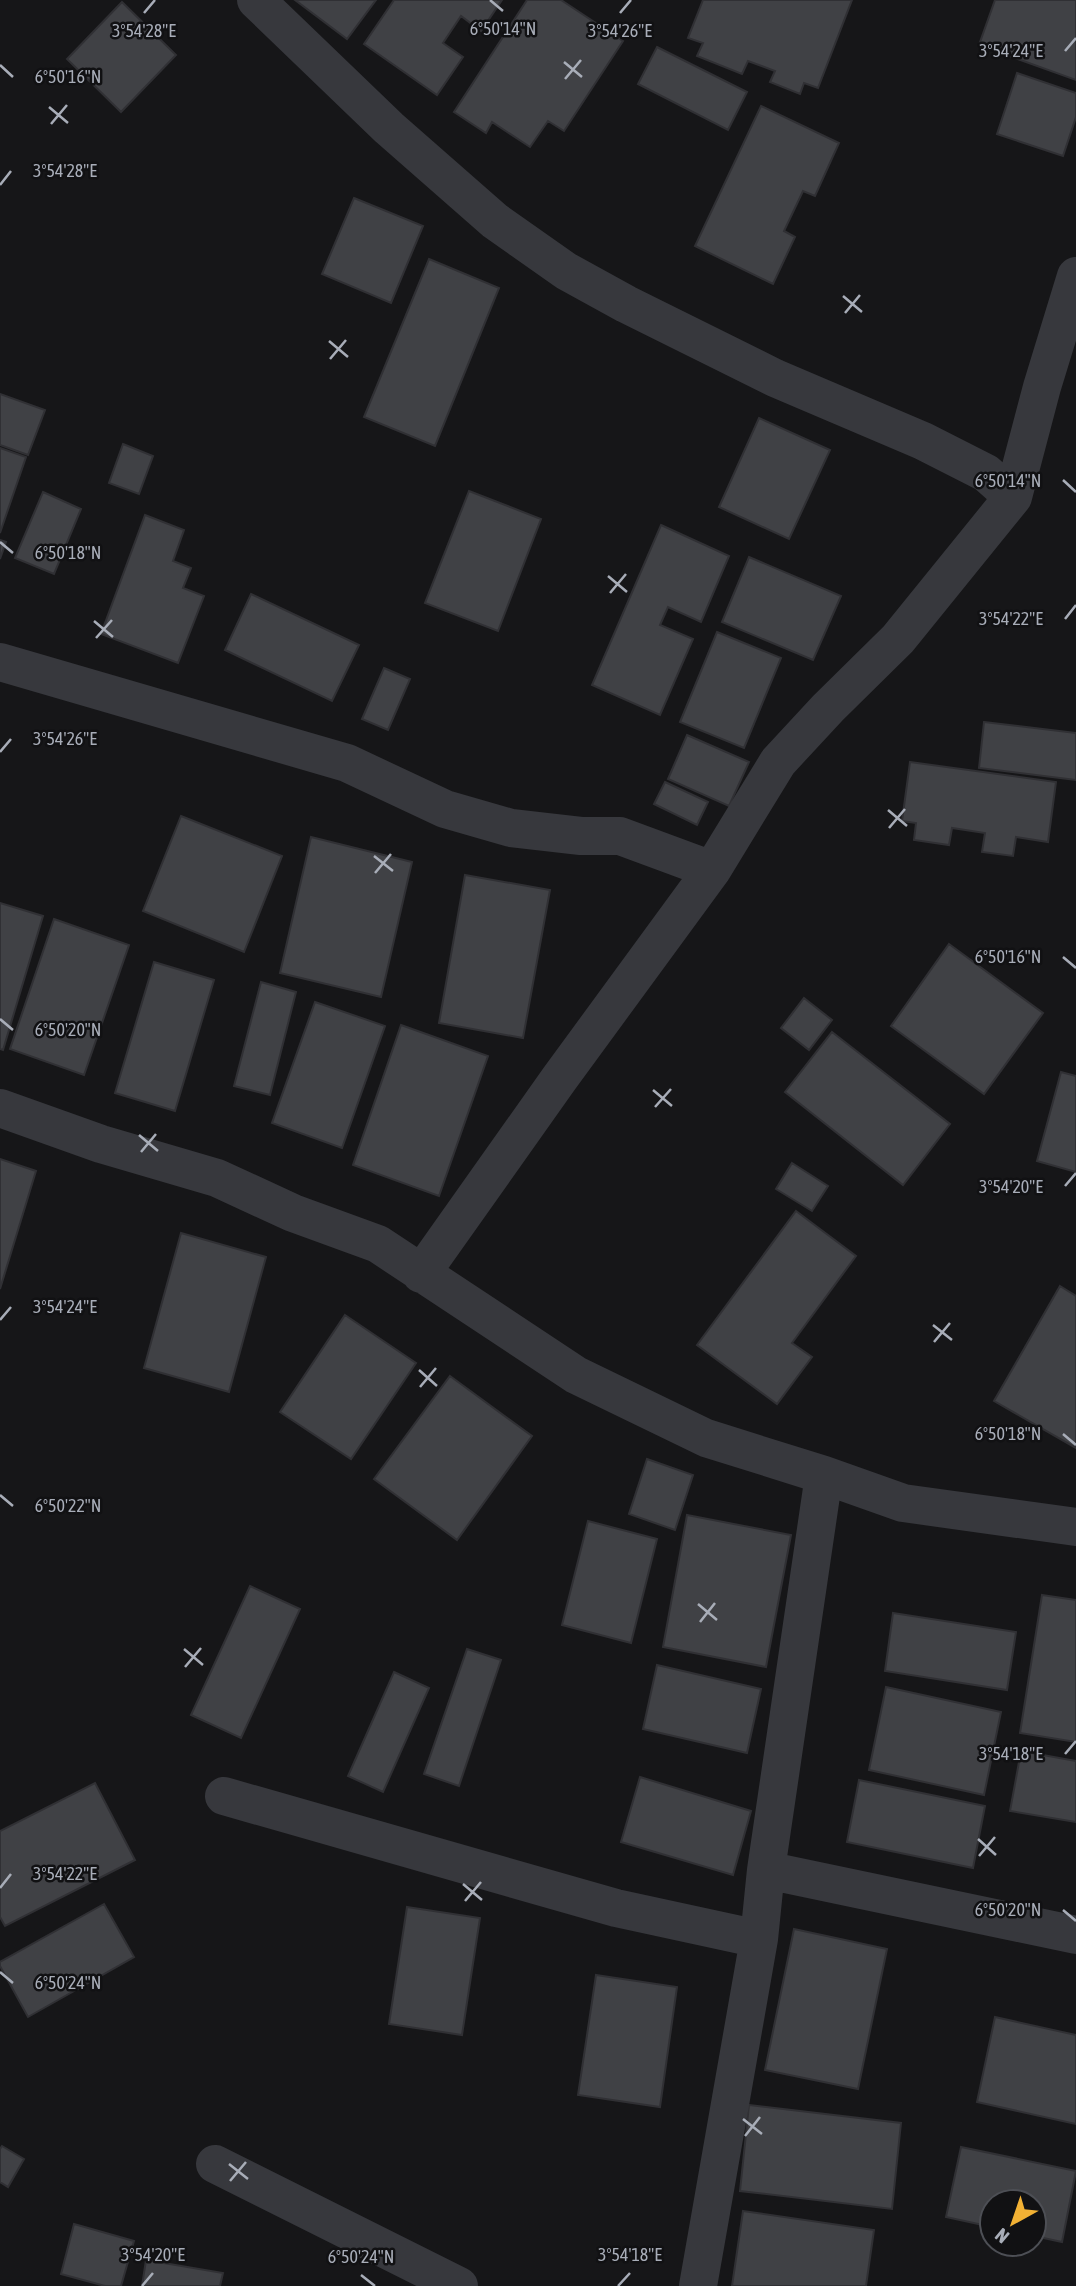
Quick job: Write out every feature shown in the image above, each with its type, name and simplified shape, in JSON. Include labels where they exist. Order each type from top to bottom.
[{"type":"street","points":[[256,0],[389,128],[495,221],[566,271],[775,378],[934,447],[986,473],[1013,497]]},
{"type":"street","points":[[421,1274],[712,870],[778,762],[898,639],[1013,497],[1042,387],[1076,276]]},
{"type":"street","points":[[0,662],[347,763],[445,809],[511,828],[581,836],[620,836],[712,870]]},
{"type":"street","points":[[0,1108],[101,1144],[217,1178],[293,1213],[378,1244],[588,1380],[706,1438],[903,1503],[1076,1527]]},
{"type":"street","points":[[698,2286],[759,1939],[766,1870],[824,1475]]},
{"type":"street","points":[[224,1796],[616,1908],[759,1939]]},
{"type":"street","points":[[766,1870],[1076,1935]]},
{"type":"street","points":[[215,2164],[459,2286]]},
{"type":"building","points":[[295,0],[376,0],[347,39]]},
{"type":"building","points":[[394,0],[502,0],[481,31],[461,16],[443,43],[463,57],[437,95],[364,44]]},
{"type":"building","points":[[527,0],[561,0],[623,41],[564,131],[548,121],[530,147],[492,122],[486,133],[454,112]]},
{"type":"building","points":[[703,0],[852,0],[818,88],[804,83],[800,94],[770,82],[775,71],[748,61],[742,74],[697,56],[703,43],[688,38]]},
{"type":"building","points":[[995,0],[1076,0],[1076,80],[979,45]]},
{"type":"building","points":[[122,2],[176,55],[121,112],[67,59]]},
{"type":"building","points":[[657,47],[747,92],[728,130],[638,84]]},
{"type":"building","points":[[1017,73],[1076,93],[1076,117],[1063,156],[997,134]]},
{"type":"building","points":[[761,106],[839,143],[815,196],[803,191],[784,231],[795,237],[773,284],[695,246]]},
{"type":"building","points":[[354,198],[423,226],[391,303],[322,274]]},
{"type":"building","points":[[429,259],[499,288],[435,446],[364,417]]},
{"type":"building","points":[[0,394],[45,410],[28,455],[0,445]]},
{"type":"building","points":[[759,418],[830,450],[789,539],[719,507]]},
{"type":"building","points":[[123,444],[153,456],[139,494],[109,483]]},
{"type":"building","points":[[0,448],[26,457],[0,533]]},
{"type":"building","points":[[469,491],[541,519],[498,631],[425,603]]},
{"type":"building","points":[[43,492],[81,509],[54,574],[15,558]]},
{"type":"building","points":[[145,515],[184,530],[173,561],[191,568],[183,588],[204,596],[178,663],[101,634]]},
{"type":"building","points":[[661,525],[729,556],[701,622],[668,607],[660,625],[693,639],[660,715],[592,685]]},
{"type":"building","points":[[0,540],[6,542],[0,559]]},
{"type":"building","points":[[749,557],[841,596],[813,660],[722,622]]},
{"type":"building","points":[[251,594],[359,645],[332,701],[225,650]]},
{"type":"building","points":[[717,632],[781,658],[744,748],[680,722]]},
{"type":"building","points":[[384,668],[410,679],[388,730],[362,719]]},
{"type":"building","points":[[984,722],[1076,733],[1076,780],[979,768]]},
{"type":"building","points":[[687,735],[749,762],[729,806],[668,779]]},
{"type":"building","points":[[910,762],[1056,782],[1048,842],[1016,837],[1013,856],[982,852],[985,833],[952,828],[949,845],[914,840],[916,823],[902,821]]},
{"type":"building","points":[[665,782],[708,802],[697,825],[654,804]]},
{"type":"building","points":[[181,816],[282,856],[244,952],[143,911]]},
{"type":"building","points":[[311,837],[412,862],[381,997],[280,973]]},
{"type":"building","points":[[465,875],[550,890],[523,1038],[439,1023]]},
{"type":"building","points":[[0,903],[43,916],[3,1050],[0,1049]]},
{"type":"building","points":[[54,919],[129,945],[84,1075],[10,1049]]},
{"type":"building","points":[[949,944],[1043,1013],[984,1094],[891,1026]]},
{"type":"building","points":[[154,962],[214,980],[175,1111],[115,1093]]},
{"type":"building","points":[[261,982],[296,992],[270,1095],[234,1086]]},
{"type":"building","points":[[804,998],[832,1020],[809,1050],[781,1028]]},
{"type":"building","points":[[315,1002],[385,1026],[342,1148],[272,1123]]},
{"type":"building","points":[[401,1025],[488,1056],[439,1196],[353,1165]]},
{"type":"building","points":[[832,1032],[950,1124],[903,1185],[785,1092]]},
{"type":"building","points":[[1061,1072],[1076,1076],[1076,1172],[1037,1161]]},
{"type":"building","points":[[0,1159],[36,1171],[0,1289]]},
{"type":"building","points":[[792,1163],[828,1186],[812,1211],[776,1189]]},
{"type":"building","points":[[796,1211],[856,1256],[792,1343],[812,1357],[777,1404],[697,1345]]},
{"type":"building","points":[[181,1233],[266,1257],[229,1392],[144,1368]]},
{"type":"building","points":[[1060,1286],[1076,1296],[1076,1448],[994,1401]]},
{"type":"building","points":[[345,1315],[416,1363],[351,1459],[280,1412]]},
{"type":"building","points":[[450,1376],[532,1436],[457,1540],[374,1479]]},
{"type":"building","points":[[647,1459],[693,1475],[675,1530],[629,1514]]},
{"type":"building","points":[[687,1515],[791,1535],[766,1667],[663,1647]]},
{"type":"building","points":[[588,1521],[657,1539],[631,1643],[562,1625]]},
{"type":"building","points":[[250,1586],[300,1609],[241,1738],[191,1715]]},
{"type":"building","points":[[1042,1595],[1076,1600],[1076,1742],[1020,1733]]},
{"type":"building","points":[[893,1613],[1016,1632],[1007,1690],[885,1671]]},
{"type":"building","points":[[467,1649],[501,1660],[459,1786],[424,1774]]},
{"type":"building","points":[[657,1665],[761,1689],[747,1753],[643,1729]]},
{"type":"building","points":[[394,1672],[429,1688],[383,1792],[348,1776]]},
{"type":"building","points":[[886,1687],[1001,1712],[984,1795],[869,1770]]},
{"type":"building","points":[[1021,1751],[1076,1761],[1076,1822],[1010,1811]]},
{"type":"building","points":[[640,1777],[751,1811],[733,1875],[621,1842]]},
{"type":"building","points":[[859,1780],[985,1806],[973,1868],[847,1842]]},
{"type":"building","points":[[95,1783],[135,1860],[5,1926],[0,1917],[0,1831]]},
{"type":"building","points":[[104,1904],[134,1957],[28,2017],[0,1962]]},
{"type":"building","points":[[407,1907],[480,1918],[462,2035],[389,2024]]},
{"type":"building","points":[[794,1929],[887,1949],[858,2089],[765,2070]]},
{"type":"building","points":[[596,1975],[677,1987],[660,2107],[578,2095]]},
{"type":"building","points":[[995,2017],[1076,2035],[1076,2124],[977,2102]]},
{"type":"building","points":[[749,2105],[901,2123],[892,2209],[740,2191]]},
{"type":"building","points":[[2,2146],[24,2159],[8,2187],[0,2182]]},
{"type":"building","points":[[961,2147],[1076,2171],[1062,2242],[1048,2239],[1048,2188],[978,2188],[978,2224],[946,2217]]},
{"type":"building","points":[[743,2211],[874,2230],[866,2286],[732,2286]]},
{"type":"building","points":[[74,2224],[134,2241],[121,2286],[105,2286],[61,2274]]},
{"type":"building","points":[[146,2260],[223,2273],[220,2286],[142,2286]]}]
